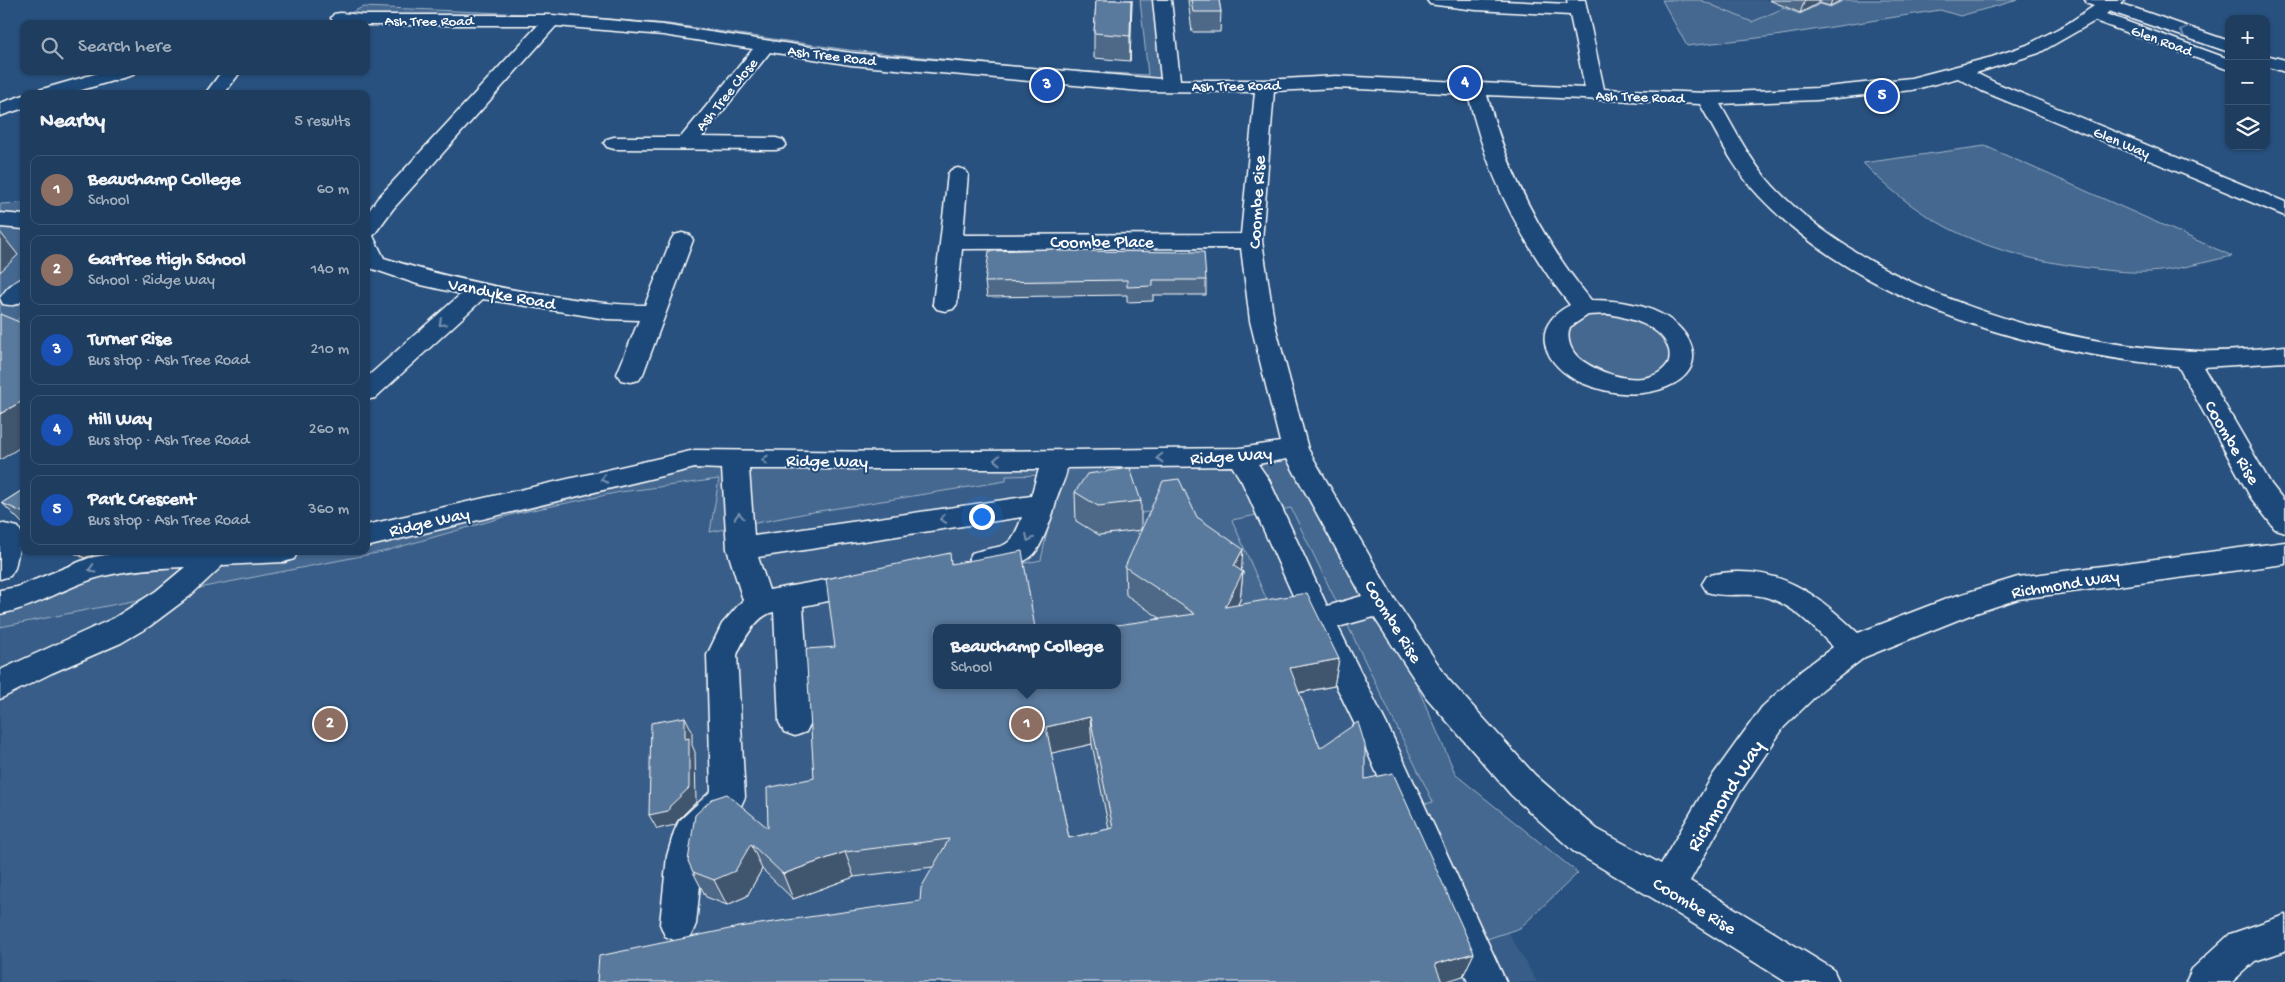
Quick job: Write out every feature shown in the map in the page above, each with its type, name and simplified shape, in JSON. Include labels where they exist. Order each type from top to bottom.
[{"type":"main road","points":[[1162,0],[1172,86]]},
{"type":"main road","points":[[1436,0],[1476,5],[1577,5],[1596,95]]},
{"type":"main road","name":"Glen Road","points":[[2139,0],[2225,28]]},
{"type":"main road","points":[[336,20],[358,5]]},
{"type":"main road","name":"Ash Tree Road","points":[[370,20],[552,20],[663,30],[861,60],[1042,77],[1172,86],[1265,86],[1336,82],[1707,99],[1765,98],[1858,91],[1912,84],[1961,72],[2033,49],[2103,5]]},
{"type":"main road","name":"Glen Road","points":[[2103,5],[2225,46]]},
{"type":"main road","name":"Glen Road","points":[[2103,5],[2225,63]]},
{"type":"main road","points":[[370,225],[385,204],[552,20]]},
{"type":"main road","name":"Ash Tree Close","points":[[687,143],[765,46]]},
{"type":"main road","points":[[2270,61],[2285,66]]},
{"type":"main road","name":"Glen Way","points":[[1961,72],[1990,87],[2285,210]]},
{"type":"main road","points":[[60,90],[112,75]]},
{"type":"main road","points":[[217,90],[229,75]]},
{"type":"main road","name":"Coombe Rise","points":[[1265,86],[1251,241],[1262,321],[1295,449],[1381,603],[1437,688],[1523,785],[1585,840],[1667,887],[1820,982]]},
{"type":"main road","points":[[1476,88],[1482,117],[1500,172],[1525,220],[1557,272],[1585,308]]},
{"type":"main road","points":[[1707,99],[1746,166],[1766,190],[1821,239],[1853,262],[1893,282],[1947,305],[2001,323],[2055,338],[2098,347],[2186,359],[2235,359],[2285,354]]},
{"type":"main road","points":[[0,110],[20,102]]},
{"type":"main road","name":"Ash Tree Close","points":[[614,142],[776,144]]},
{"type":"main road","points":[[945,304],[958,174]]},
{"type":"main road","points":[[0,220],[20,222]]},
{"type":"main road","points":[[630,374],[682,240]]},
{"type":"main road","name":"Coombe Place","points":[[952,242],[1251,241]]},
{"type":"main road","name":"Vandyke Road","points":[[370,250],[375,262],[425,279],[478,291],[607,312],[654,313]]},
{"type":"main road","points":[[370,388],[478,291]]},
{"type":"main road","points":[[1609,307],[1648,317],[1664,327],[1676,339],[1682,351],[1682,364],[1674,374],[1661,382],[1642,386],[1620,385],[1599,380],[1579,370],[1565,358],[1557,345],[1556,332],[1561,321],[1585,308],[1609,307]]},
{"type":"main road","name":"Coombe Rise","points":[[2186,359],[2261,491],[2285,522]]},
{"type":"main road","name":"Ridge Way","points":[[370,535],[695,459],[892,461],[1240,457],[1295,449]]},
{"type":"main road","points":[[1240,457],[1255,480],[1319,620],[1376,735],[1487,982]]},
{"type":"main road","points":[[954,566],[1011,555],[1022,550],[1027,543],[1043,504],[1053,472],[1053,459]]},
{"type":"main road","points":[[735,460],[741,549],[774,601],[795,722]]},
{"type":"main road","points":[[741,549],[1043,504]]},
{"type":"main road","points":[[0,534],[8,534],[0,568]]},
{"type":"main road","name":"Richmond Way","points":[[1667,887],[1725,786],[1773,717],[1812,680],[1854,648],[1960,606],[2018,588],[2285,553]]},
{"type":"main road","points":[[0,602],[22,598],[89,569],[156,555]]},
{"type":"main road","points":[[0,686],[27,669],[111,633],[163,602],[215,555]]},
{"type":"main road","points":[[678,924],[685,856],[691,832],[728,797],[722,655],[727,639],[736,626],[774,601],[889,579]]},
{"type":"main road","points":[[1717,584],[1762,584],[1786,591],[1805,602],[1854,648]]},
{"type":"main road","points":[[1319,620],[1381,603]]},
{"type":"main road","points":[[2205,982],[2243,947],[2285,933]]},
{"type":"shaded area","points":[[1140,0],[1162,0],[1171,86],[1051,78],[552,20],[340,18],[363,7],[574,16],[669,24],[849,50],[1055,70],[1148,75]]},
{"type":"shaded area","points":[[1662,0],[1961,0],[1687,46]]},
{"type":"shaded area","points":[[1662,0],[1700,0],[1752,22],[1784,8],[1800,14],[1820,4],[1830,7],[1845,0],[2018,0],[1960,16],[1940,10],[1775,36],[1687,46]]},
{"type":"shaded area","points":[[1985,146],[2232,256],[2170,270],[2141,272],[2081,267],[2018,255],[1962,235],[1936,221],[1911,205],[1887,186],[1863,163]]},
{"type":"shaded area","points":[[20,203],[20,317],[5,335],[0,335],[0,204]]},
{"type":"shaded area","points":[[1610,313],[1640,321],[1659,333],[1669,349],[1671,357],[1668,364],[1663,369],[1647,376],[1622,378],[1598,370],[1572,354],[1569,349],[1566,332],[1570,326],[1585,316]]},
{"type":"shaded area","points":[[1295,449],[1381,603],[1456,775],[1578,873],[1520,928],[1472,944],[1410,808],[1433,802],[1291,508],[1232,520],[1269,605],[1222,634],[1178,507],[1136,514],[1099,535],[1137,530],[1176,629],[1121,629],[1121,624],[1027,624],[952,577],[1041,560],[1058,481],[1052,475],[1006,476],[1006,481],[807,513],[710,532],[719,479],[621,492],[518,513],[370,554],[370,535],[695,459]]},
{"type":"shaded area","points":[[1275,476],[1433,802],[1537,982],[0,982],[0,627],[370,555],[518,513],[621,493],[719,479]]},
{"type":"shaded area","points":[[241,555],[367,555],[0,627],[0,602],[89,569]]},
{"type":"building","points":[[1096,0],[1131,0],[1130,36],[1094,33]]},
{"type":"building","points":[[1191,0],[1219,0],[1221,12],[1193,12]]},
{"type":"building","points":[[1058,249],[1058,251],[1204,252],[1206,280],[1153,280],[1153,286],[1127,287],[1127,280],[985,282],[989,251]]},
{"type":"building","points":[[0,314],[20,322],[20,402],[0,414]]},
{"type":"building","points":[[1130,468],[1141,501],[1098,506],[1075,492],[1087,474]]},
{"type":"building","points":[[1179,479],[1197,517],[1243,549],[1234,566],[1243,572],[1225,607],[1307,593],[1339,659],[1290,668],[1320,748],[1358,722],[1365,745],[1365,779],[1393,773],[1474,953],[1435,964],[1442,982],[597,982],[599,956],[739,927],[920,901],[921,888],[949,839],[845,852],[783,874],[751,844],[735,871],[714,880],[693,872],[688,861],[695,815],[712,799],[727,794],[768,828],[767,788],[814,778],[806,649],[835,647],[826,579],[950,553],[951,564],[1022,551],[1034,624],[933,624],[933,689],[1121,689],[1121,624],[1195,614],[1125,567],[1163,481]],"holes":[[[1090,717],[1113,828],[1069,838],[1046,727]]]},
{"type":"building","points":[[20,492],[20,511],[2,503]]},
{"type":"building","points":[[685,717],[685,739],[689,738],[689,788],[670,806],[668,811],[649,815],[651,723]]},
{"type":"place","name":"Hill Way","points":[[1465,83]]},
{"type":"place","name":"Turner Rise","points":[[1047,85]]},
{"type":"place","name":"Park Crescent","points":[[1882,96]]},
{"type":"place","name":"Gartree High School","points":[[330,724]]},
{"type":"place","name":"Beauchamp College","points":[[1027,724]]}]
